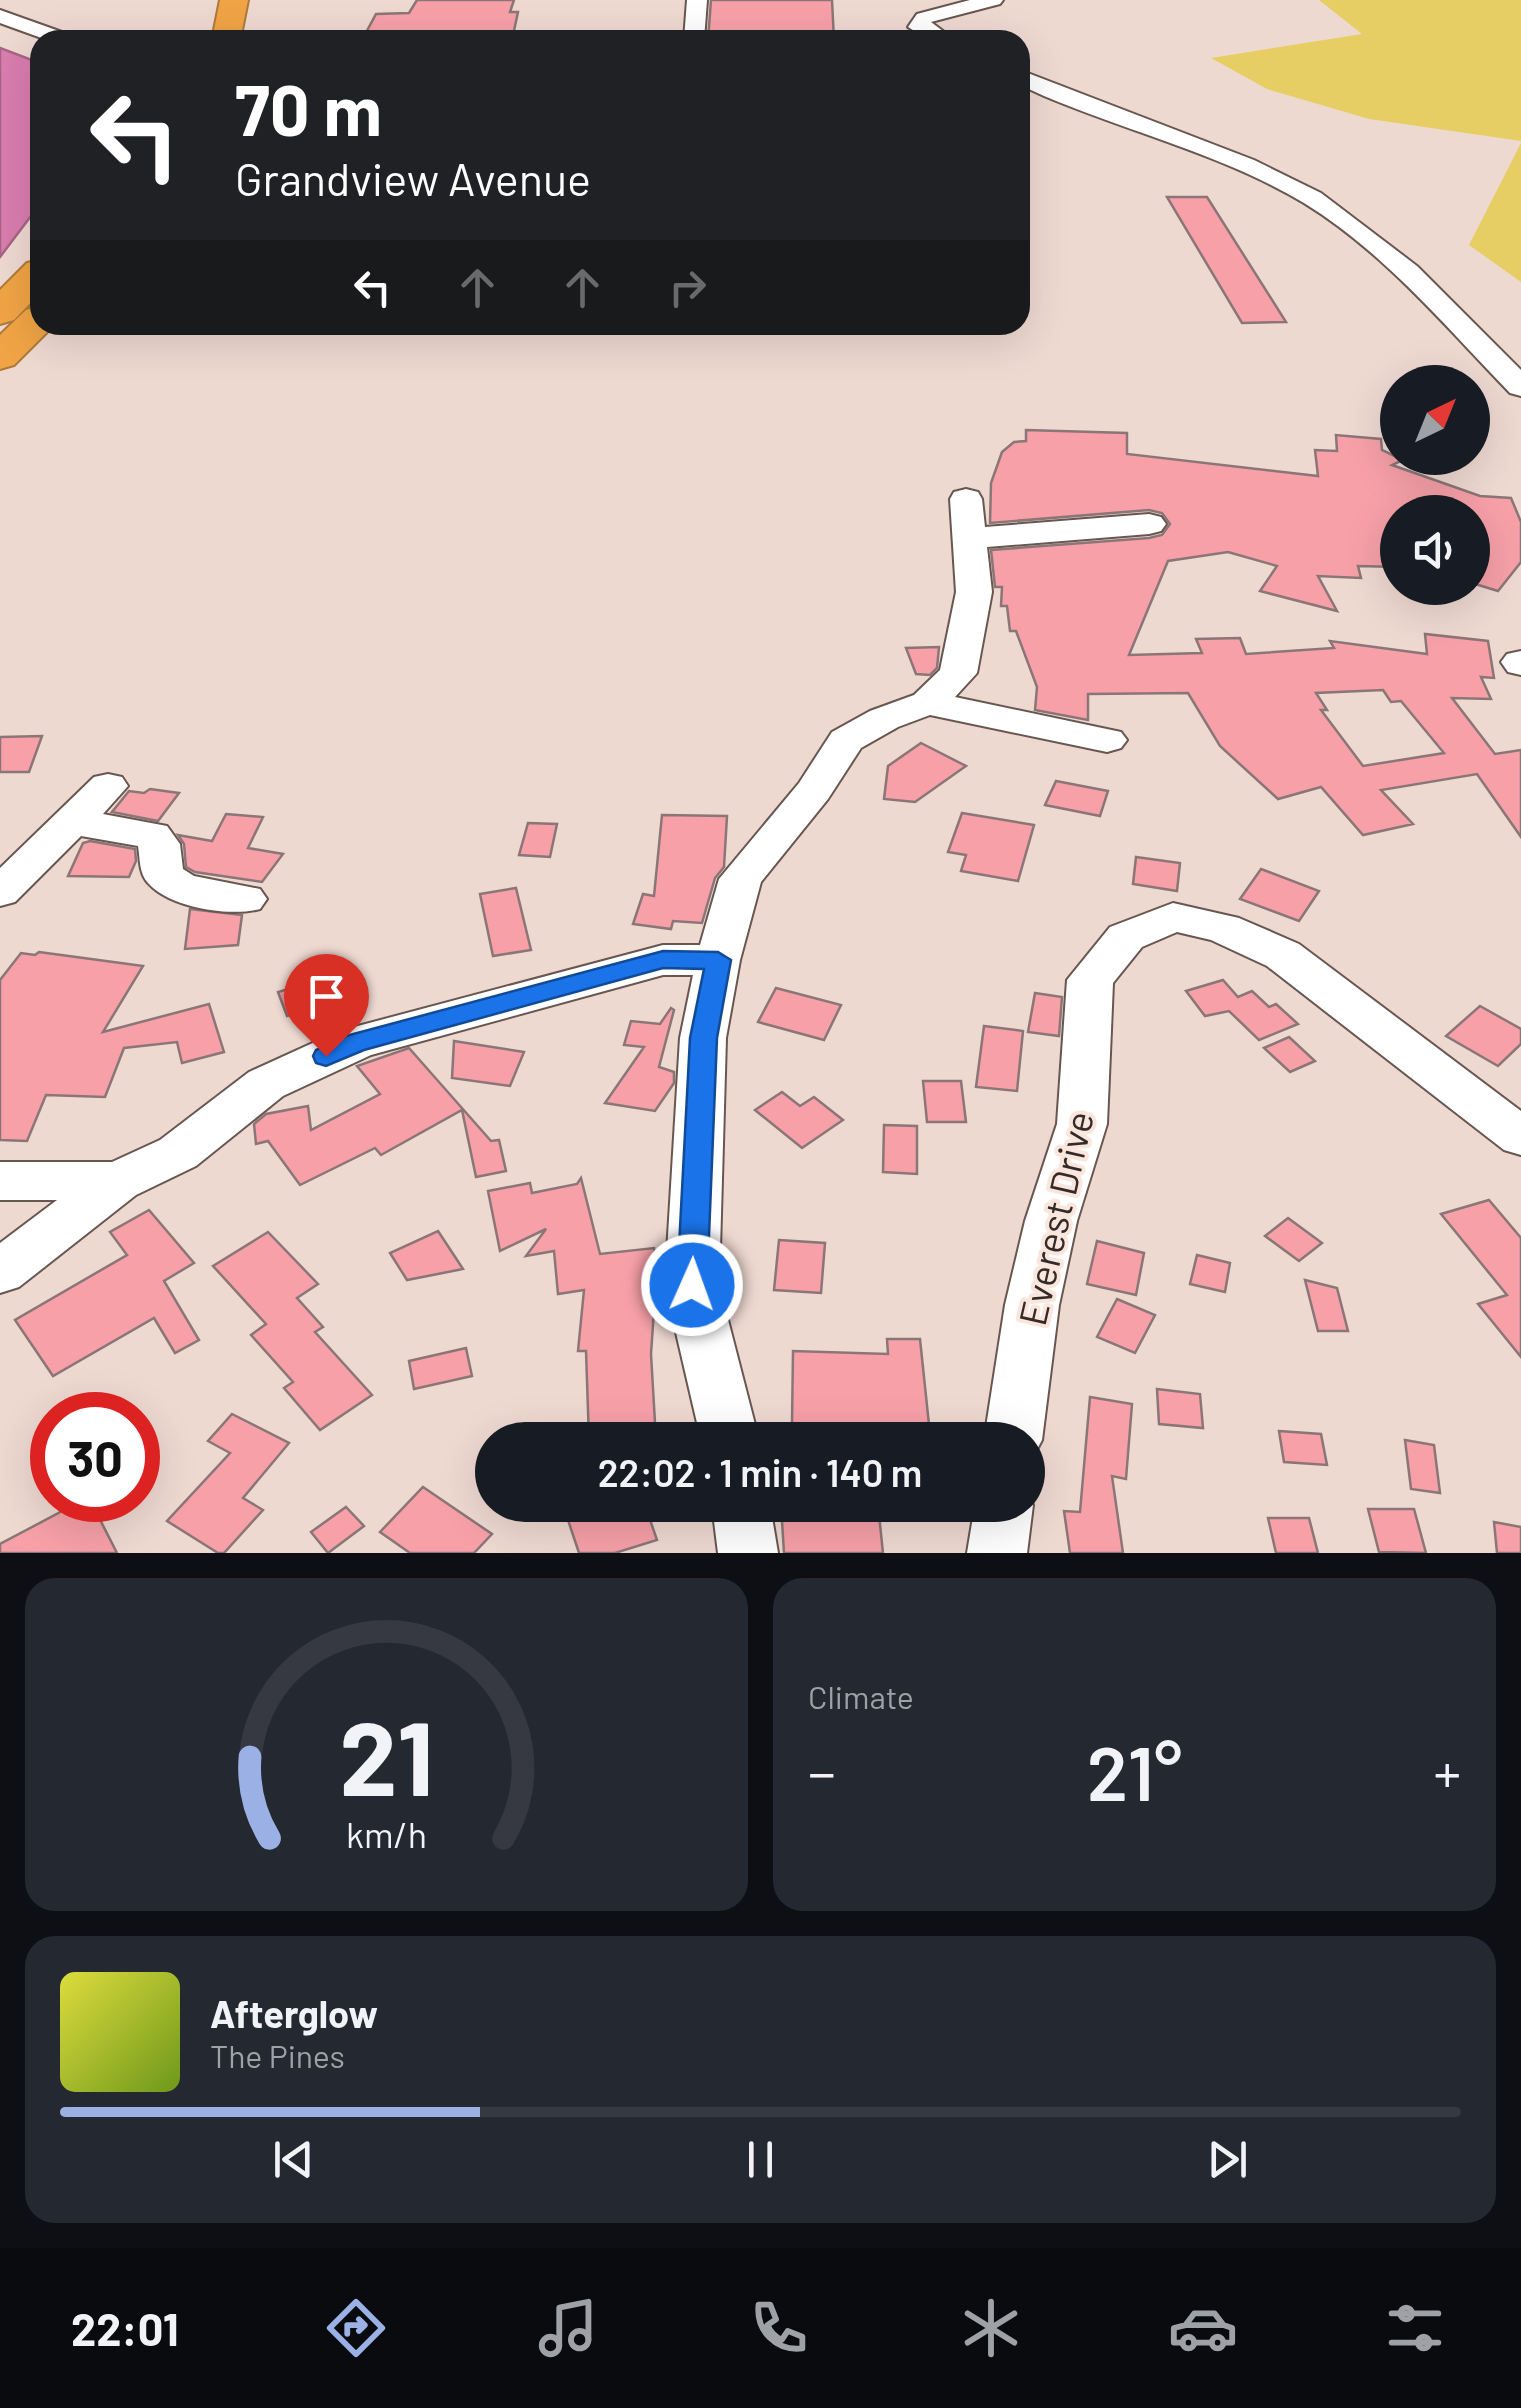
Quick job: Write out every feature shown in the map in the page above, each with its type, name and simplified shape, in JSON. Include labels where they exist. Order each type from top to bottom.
[{"type":"highway","points":[[233,30],[252,3]]},
{"type":"highway","points":[[0,312],[30,280]]},
{"type":"highway","points":[[0,358],[30,328]]},
{"type":"street","points":[[695,30],[698,0]]},
{"type":"street","points":[[926,30],[918,26],[924,18],[993,0]]},
{"type":"street","points":[[0,16],[38,30]]},
{"type":"street","points":[[1030,82],[1117,121],[1279,180],[1354,226],[1368,235],[1521,387]]},
{"type":"street","points":[[726,1422],[692,1285],[703,1038],[718,960],[740,880],[814,790],[846,740],[884,719],[927,703],[958,673],[974,592],[966,499]]},
{"type":"street","points":[[970,538],[1149,524]]},
{"type":"street","points":[[927,703],[1107,740]]},
{"type":"street","points":[[0,892],[108,786]]},
{"type":"street","points":[[72,822],[152,835],[159,844],[164,874],[181,888],[245,899]]},
{"type":"street","name":"Everest Drive","points":[[1016,1422],[1032,1305],[1051,1221],[1082,1124],[1090,980],[1126,937],[1173,917],[1223,928],[1283,955],[1521,1137]]},
{"type":"street","points":[[0,1272],[118,1180],[178,1154],[266,1084],[356,1043],[663,960],[718,960]]},
{"type":"street","points":[[0,1180],[118,1180]]},
{"type":"street","points":[[743,1522],[748,1553]]},
{"type":"street","points":[[997,1553],[1002,1522]]},
{"type":"shaded area","points":[[1319,0],[1521,0],[1521,141],[1369,119],[1267,89],[1211,58],[1362,34]]},
{"type":"shaded area","points":[[0,48],[30,59],[30,217],[0,257]]},
{"type":"shaded area","points":[[1521,143],[1521,282],[1469,245]]},
{"type":"building","points":[[417,0],[514,0],[510,12],[518,12],[514,30],[367,30],[376,14],[409,13]]},
{"type":"building","points":[[711,0],[832,0],[834,30],[709,30]]},
{"type":"building","points":[[1167,197],[1207,197],[1286,322],[1242,323]]},
{"type":"building","points":[[1026,430],[1127,433],[1127,454],[1318,476],[1315,450],[1337,451],[1336,435],[1380,439],[1380,475],[1420,475],[1477,495],[1380,495],[1380,567],[1358,566],[1361,578],[1318,576],[1337,611],[1260,591],[1277,566],[1228,552],[1168,561],[1129,655],[1202,653],[1196,639],[1240,638],[1246,654],[1334,648],[1330,641],[1427,654],[1425,634],[1488,641],[1494,678],[1481,677],[1491,699],[1452,698],[1495,754],[1521,750],[1521,837],[1477,774],[1381,790],[1413,824],[1363,835],[1321,787],[1278,799],[1220,746],[1188,693],[1088,694],[1088,720],[1035,710],[1037,687],[1016,631],[1010,631],[1007,606],[1001,606],[1002,587],[995,587],[991,550],[1149,538],[1162,535],[1170,524],[1162,513],[1149,510],[990,523],[991,483],[1002,452],[1014,442],[1026,441]],"holes":[[[1383,690],[1391,702],[1401,701],[1444,753],[1363,766],[1321,710],[1327,710],[1316,693]]]},
{"type":"building","points":[[1490,497],[1511,498],[1521,522],[1521,562],[1498,591],[1490,589]]},
{"type":"building","points":[[939,647],[937,668],[930,675],[916,674],[906,648]]},
{"type":"building","points":[[42,736],[29,772],[0,772],[0,737]]},
{"type":"building","points":[[921,743],[966,766],[915,802],[884,799],[888,766]]},
{"type":"building","points":[[1056,781],[1108,791],[1100,816],[1045,805]]},
{"type":"building","points":[[150,789],[179,793],[158,821],[112,812],[129,791],[144,793]]},
{"type":"building","points":[[962,813],[1034,825],[1018,881],[961,871],[966,855],[948,852]]},
{"type":"building","points":[[226,814],[263,817],[248,848],[283,854],[262,882],[195,872],[186,867],[184,844],[178,835],[212,841]]},
{"type":"building","points":[[662,815],[727,816],[724,867],[715,878],[702,923],[673,921],[671,929],[633,924],[643,894],[654,896]]},
{"type":"building","points":[[528,823],[557,824],[550,857],[519,855]]},
{"type":"building","points":[[83,843],[135,849],[136,861],[129,877],[68,876]]},
{"type":"building","points":[[1136,857],[1180,863],[1177,891],[1133,884]]},
{"type":"building","points":[[1261,869],[1319,891],[1299,921],[1240,899]]},
{"type":"building","points":[[516,888],[531,950],[493,956],[480,894]]},
{"type":"building","points":[[190,909],[242,915],[238,945],[185,949]]},
{"type":"building","points":[[21,953],[143,966],[103,1032],[209,1004],[224,1052],[182,1063],[177,1042],[124,1048],[105,1097],[46,1095],[27,1141],[0,1140],[0,980]]},
{"type":"building","points":[[335,975],[346,998],[287,1016],[278,992]]},
{"type":"building","points":[[1223,980],[1238,997],[1252,991],[1269,1007],[1276,1004],[1298,1024],[1259,1040],[1229,1011],[1205,1016],[1186,991]]},
{"type":"building","points":[[776,988],[841,1005],[824,1040],[758,1022]]},
{"type":"building","points":[[1035,993],[1062,997],[1059,1036],[1028,1032]]},
{"type":"building","points":[[1480,1006],[1521,1029],[1521,1044],[1498,1066],[1446,1036]]},
{"type":"building","points":[[671,1008],[674,1010],[659,1067],[674,1072],[674,1083],[655,1111],[605,1103],[644,1047],[624,1045],[631,1021],[660,1024]]},
{"type":"building","points":[[984,1026],[1023,1031],[1017,1091],[976,1087]]},
{"type":"building","points":[[1289,1037],[1315,1061],[1290,1072],[1264,1048]]},
{"type":"building","points":[[454,1041],[524,1052],[510,1086],[452,1078]]},
{"type":"building","points":[[409,1048],[491,1141],[499,1140],[506,1171],[476,1177],[462,1110],[381,1155],[375,1148],[300,1185],[268,1141],[256,1144],[254,1124],[266,1114],[308,1106],[311,1130],[380,1094],[357,1066]]},
{"type":"building","points":[[923,1081],[961,1081],[966,1122],[927,1122]]},
{"type":"building","points":[[782,1092],[800,1106],[814,1097],[843,1120],[802,1148],[755,1110]]},
{"type":"building","points":[[884,1125],[917,1126],[917,1174],[883,1172]]},
{"type":"building","points":[[581,1178],[600,1254],[654,1248],[659,1281],[651,1354],[655,1422],[588,1422],[586,1351],[578,1351],[584,1290],[558,1294],[554,1251],[526,1256],[546,1229],[500,1251],[488,1191],[530,1183],[532,1193],[577,1184]]},
{"type":"building","points":[[1489,1200],[1521,1238],[1521,1357],[1478,1304],[1507,1295],[1441,1214]]},
{"type":"building","points":[[149,1210],[194,1263],[164,1281],[199,1340],[175,1353],[154,1318],[53,1376],[15,1320],[127,1255],[110,1232]]},
{"type":"building","points":[[1288,1218],[1322,1243],[1299,1261],[1265,1236]]},
{"type":"building","points":[[438,1231],[463,1269],[407,1280],[390,1253]]},
{"type":"building","points":[[268,1232],[318,1284],[297,1298],[323,1327],[315,1332],[372,1395],[320,1430],[284,1388],[293,1382],[251,1335],[266,1324],[213,1266]]},
{"type":"building","points":[[779,1240],[825,1243],[821,1293],[774,1290]]},
{"type":"building","points":[[1097,1241],[1144,1253],[1136,1295],[1087,1284]]},
{"type":"building","points":[[1197,1255],[1230,1263],[1225,1292],[1190,1284]]},
{"type":"building","points":[[1305,1280],[1337,1288],[1348,1331],[1318,1331]]},
{"type":"building","points":[[1117,1299],[1155,1315],[1135,1353],[1097,1337]]},
{"type":"building","points":[[887,1339],[920,1339],[929,1422],[792,1422],[793,1351],[888,1354]]},
{"type":"building","points":[[466,1348],[472,1376],[414,1389],[409,1361]]},
{"type":"building","points":[[1157,1389],[1200,1394],[1203,1428],[1159,1424]]},
{"type":"building","points":[[1090,1397],[1132,1404],[1126,1479],[1112,1476],[1123,1553],[1070,1553],[1064,1511],[1080,1512]]},
{"type":"building","points":[[232,1414],[289,1443],[243,1498],[263,1510],[224,1553],[218,1553],[167,1521],[230,1453],[208,1441]]},
{"type":"building","points":[[1279,1431],[1321,1434],[1327,1465],[1284,1462]]},
{"type":"building","points":[[1405,1440],[1434,1445],[1440,1493],[1411,1489]]},
{"type":"building","points":[[423,1487],[492,1534],[474,1553],[410,1553],[380,1532]]},
{"type":"building","points":[[346,1507],[364,1526],[328,1553],[311,1532]]},
{"type":"building","points":[[1368,1509],[1414,1509],[1426,1553],[1379,1552]]},
{"type":"building","points":[[1268,1518],[1309,1518],[1318,1553],[1276,1553]]},
{"type":"building","points":[[42,1522],[101,1522],[117,1553],[0,1553],[0,1544]]},
{"type":"building","points":[[569,1522],[651,1522],[657,1540],[615,1553],[579,1553]]},
{"type":"building","points":[[782,1522],[880,1522],[883,1553],[784,1553]]},
{"type":"building","points":[[1494,1522],[1521,1527],[1521,1553],[1497,1553]]},
{"type":"route","points":[[326,1056],[356,1043],[663,960],[718,960],[703,1038],[692,1285]]}]
